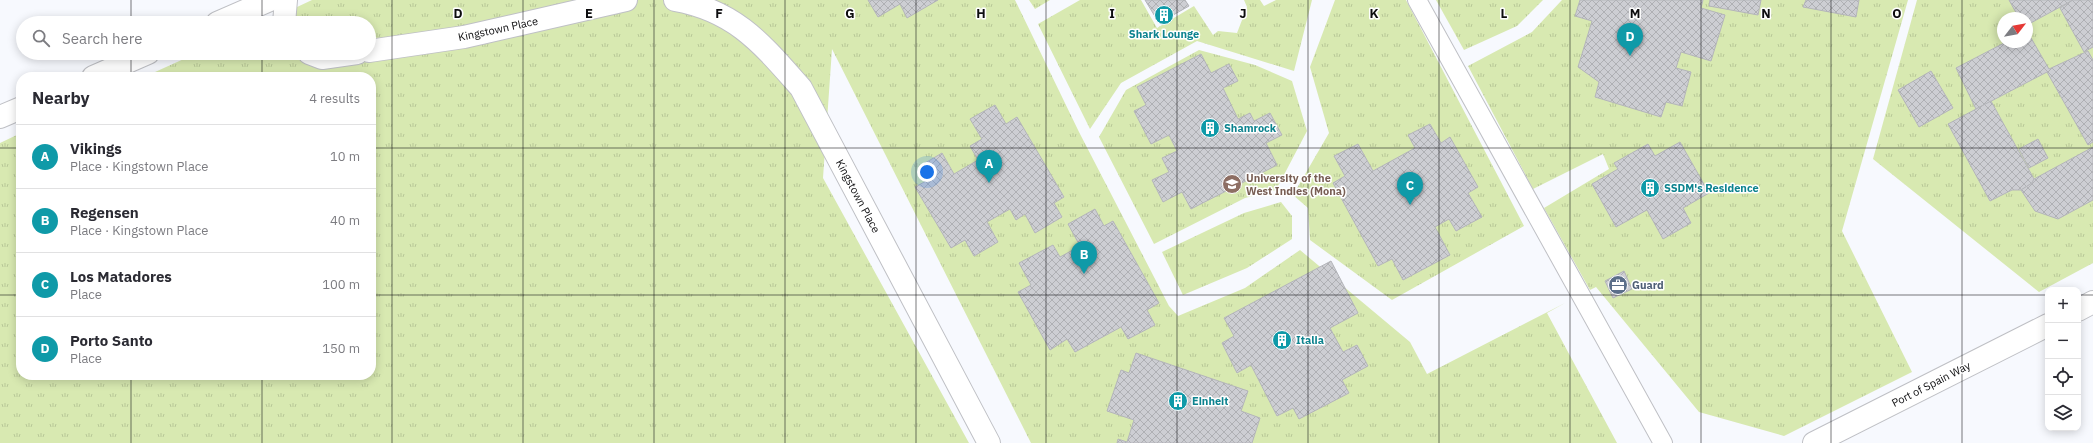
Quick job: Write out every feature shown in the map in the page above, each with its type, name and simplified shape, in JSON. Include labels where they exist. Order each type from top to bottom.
[{"type":"street","points":[[233,16],[270,0]]},
{"type":"street","points":[[285,16],[286,0]]},
{"type":"street","name":"Kingstown Place","points":[[376,50],[464,37],[626,0]]},
{"type":"street","name":"Kingstown Place","points":[[675,0],[697,4],[728,19],[758,40],[800,88],[989,443]]},
{"type":"street","points":[[104,72],[132,60]]},
{"type":"street","points":[[0,117],[16,110]]},
{"type":"street","points":[[2081,308],[2093,302]]},
{"type":"street","name":"Port of Spain Way","points":[[1814,443],[2045,327]]},
{"type":"lane","points":[[1417,0],[1663,443]]},
{"type":"green space","points":[[312,0],[1015,0],[1079,132],[1169,306],[1178,316],[1245,288],[1300,250],[1410,342],[1427,374],[1565,303],[1547,313],[1617,443],[1031,443],[832,49],[823,178],[969,443],[0,443],[0,143],[16,135],[16,380],[376,380],[376,72],[155,72],[182,60],[376,60],[376,16],[278,16]]},
{"type":"green space","points":[[1029,0],[1050,0],[1035,9]]},
{"type":"green space","points":[[1080,0],[1141,0],[1157,28],[1194,6],[1213,35],[1218,31],[1237,33],[1247,7],[1244,0],[1260,0],[1264,6],[1276,0],[1312,0],[1294,71],[1197,41],[1121,83],[1090,129],[1038,24]]},
{"type":"green space","points":[[1335,0],[1406,0],[1524,226],[1392,300],[1310,240],[1308,208],[1293,195],[1329,133],[1310,67]]},
{"type":"green space","points":[[1436,0],[1543,0],[1517,26],[1464,50]]},
{"type":"green space","points":[[1562,0],[1908,0],[1842,231],[1912,372],[1784,436],[1699,412],[1596,287],[1590,290],[1544,208],[1609,169],[1603,154],[1533,189],[1468,66],[1532,32]]},
{"type":"green space","points":[[1917,0],[2093,0],[2093,263],[2048,287],[2045,287],[2045,289],[2039,292],[1873,159]]},
{"type":"green space","points":[[1199,50],[1255,65],[1292,81],[1307,131],[1276,190],[1245,198],[1154,244],[1099,137],[1126,90]]},
{"type":"green space","points":[[1281,202],[1292,216],[1292,239],[1247,268],[1183,295],[1162,252],[1244,213]]},
{"type":"building","points":[[868,0],[938,0],[907,18],[900,4],[878,17]]},
{"type":"building","name":"Shark Lounge","points":[[1145,0],[1185,0],[1189,6],[1159,23]]},
{"type":"building","points":[[1580,0],[1703,0],[1701,8],[1725,15],[1711,61],[1681,52],[1676,68],[1691,72],[1682,106],[1666,102],[1661,117],[1595,97],[1599,82],[1578,67],[1592,21],[1575,16]]},
{"type":"building","points":[[1710,0],[1761,0],[1758,15],[1709,6]]},
{"type":"building","points":[[1806,0],[1859,0],[1856,17],[1803,7]]},
{"type":"building","points":[[2009,0],[2073,0],[2033,22],[2033,12],[2016,12]]},
{"type":"building","points":[[2073,0],[2093,0],[2093,47],[2084,52],[2060,8]]},
{"type":"building","points":[[2033,41],[2049,69],[2088,51],[2093,60],[2093,142],[2088,145],[2047,72],[1976,109],[1956,68],[1997,47],[1997,48],[2033,48]]},
{"type":"building","name":"Shamrock","points":[[1201,54],[1211,73],[1229,64],[1238,81],[1223,88],[1238,119],[1250,113],[1254,121],[1270,113],[1282,135],[1266,143],[1277,165],[1191,209],[1182,192],[1163,202],[1152,180],[1169,172],[1162,158],[1177,151],[1169,135],[1151,144],[1134,111],[1146,105],[1137,87]]},
{"type":"building","points":[[1931,71],[1953,108],[1919,127],[1898,90]]},
{"type":"building","points":[[1991,101],[2034,179],[2032,183],[2021,190],[2012,190],[1990,201],[1948,124]]},
{"type":"building","points":[[995,105],[1006,124],[1017,117],[1064,197],[1054,203],[1062,217],[1035,233],[1025,214],[1016,220],[1010,209],[987,222],[998,242],[974,256],[965,240],[951,248],[915,187],[928,180],[920,166],[942,153],[954,174],[978,160],[970,146],[982,139],[970,119]]},
{"type":"building","points":[[1430,124],[1441,143],[1450,137],[1478,187],[1468,193],[1482,217],[1456,231],[1449,219],[1435,227],[1450,255],[1403,280],[1392,259],[1378,266],[1333,183],[1345,176],[1334,156],[1358,144],[1373,171],[1415,148],[1408,135]]},
{"type":"building","points":[[2038,139],[2048,158],[2029,168],[2019,149]]},
{"type":"building","name":"SSDM's Residence","points":[[1680,142],[1709,193],[1683,208],[1691,223],[1663,239],[1647,210],[1616,227],[1592,184],[1618,169],[1614,163],[1648,144],[1655,156]]},
{"type":"building","points":[[2093,147],[2093,200],[2058,219],[2035,211],[2021,190],[2032,183],[2034,179]]},
{"type":"building","points":[[1095,209],[1104,226],[1113,221],[1159,303],[1147,310],[1155,325],[1128,339],[1121,327],[1075,352],[1067,339],[1050,350],[1018,292],[1031,285],[1019,263],[1053,245],[1060,257],[1080,246],[1068,224]]},
{"type":"building","name":"Italia","points":[[1331,261],[1358,313],[1330,328],[1343,352],[1357,345],[1368,366],[1342,380],[1349,393],[1299,419],[1293,408],[1277,416],[1251,365],[1237,373],[1222,343],[1234,336],[1224,318]]},
{"type":"building","name":"Guard","points":[[1624,271],[1632,289],[1613,298],[1605,281]]},
{"type":"building","name":"Einheit","points":[[1136,353],[1248,391],[1241,411],[1260,418],[1252,443],[1117,443],[1118,439],[1127,442],[1134,420],[1107,411],[1121,370],[1129,373]]},
{"type":"place","name":"Shark Lounge","points":[[1164,15]]},
{"type":"place","name":"Porto Santo","points":[[1630,56]]},
{"type":"place","name":"Shamrock","points":[[1210,128]]},
{"type":"place","name":"Vikings","points":[[989,183]]},
{"type":"place","name":"University of the West Indies (Mona)","points":[[1232,184]]},
{"type":"place","name":"SSDM's Residence","points":[[1650,188]]},
{"type":"place","name":"Los Matadores","points":[[1410,205]]},
{"type":"place","name":"Regensen","points":[[1084,274]]},
{"type":"place","name":"Guard","points":[[1618,285]]},
{"type":"place","name":"Italia","points":[[1282,340]]},
{"type":"place","name":"Einheit","points":[[1178,401]]}]
